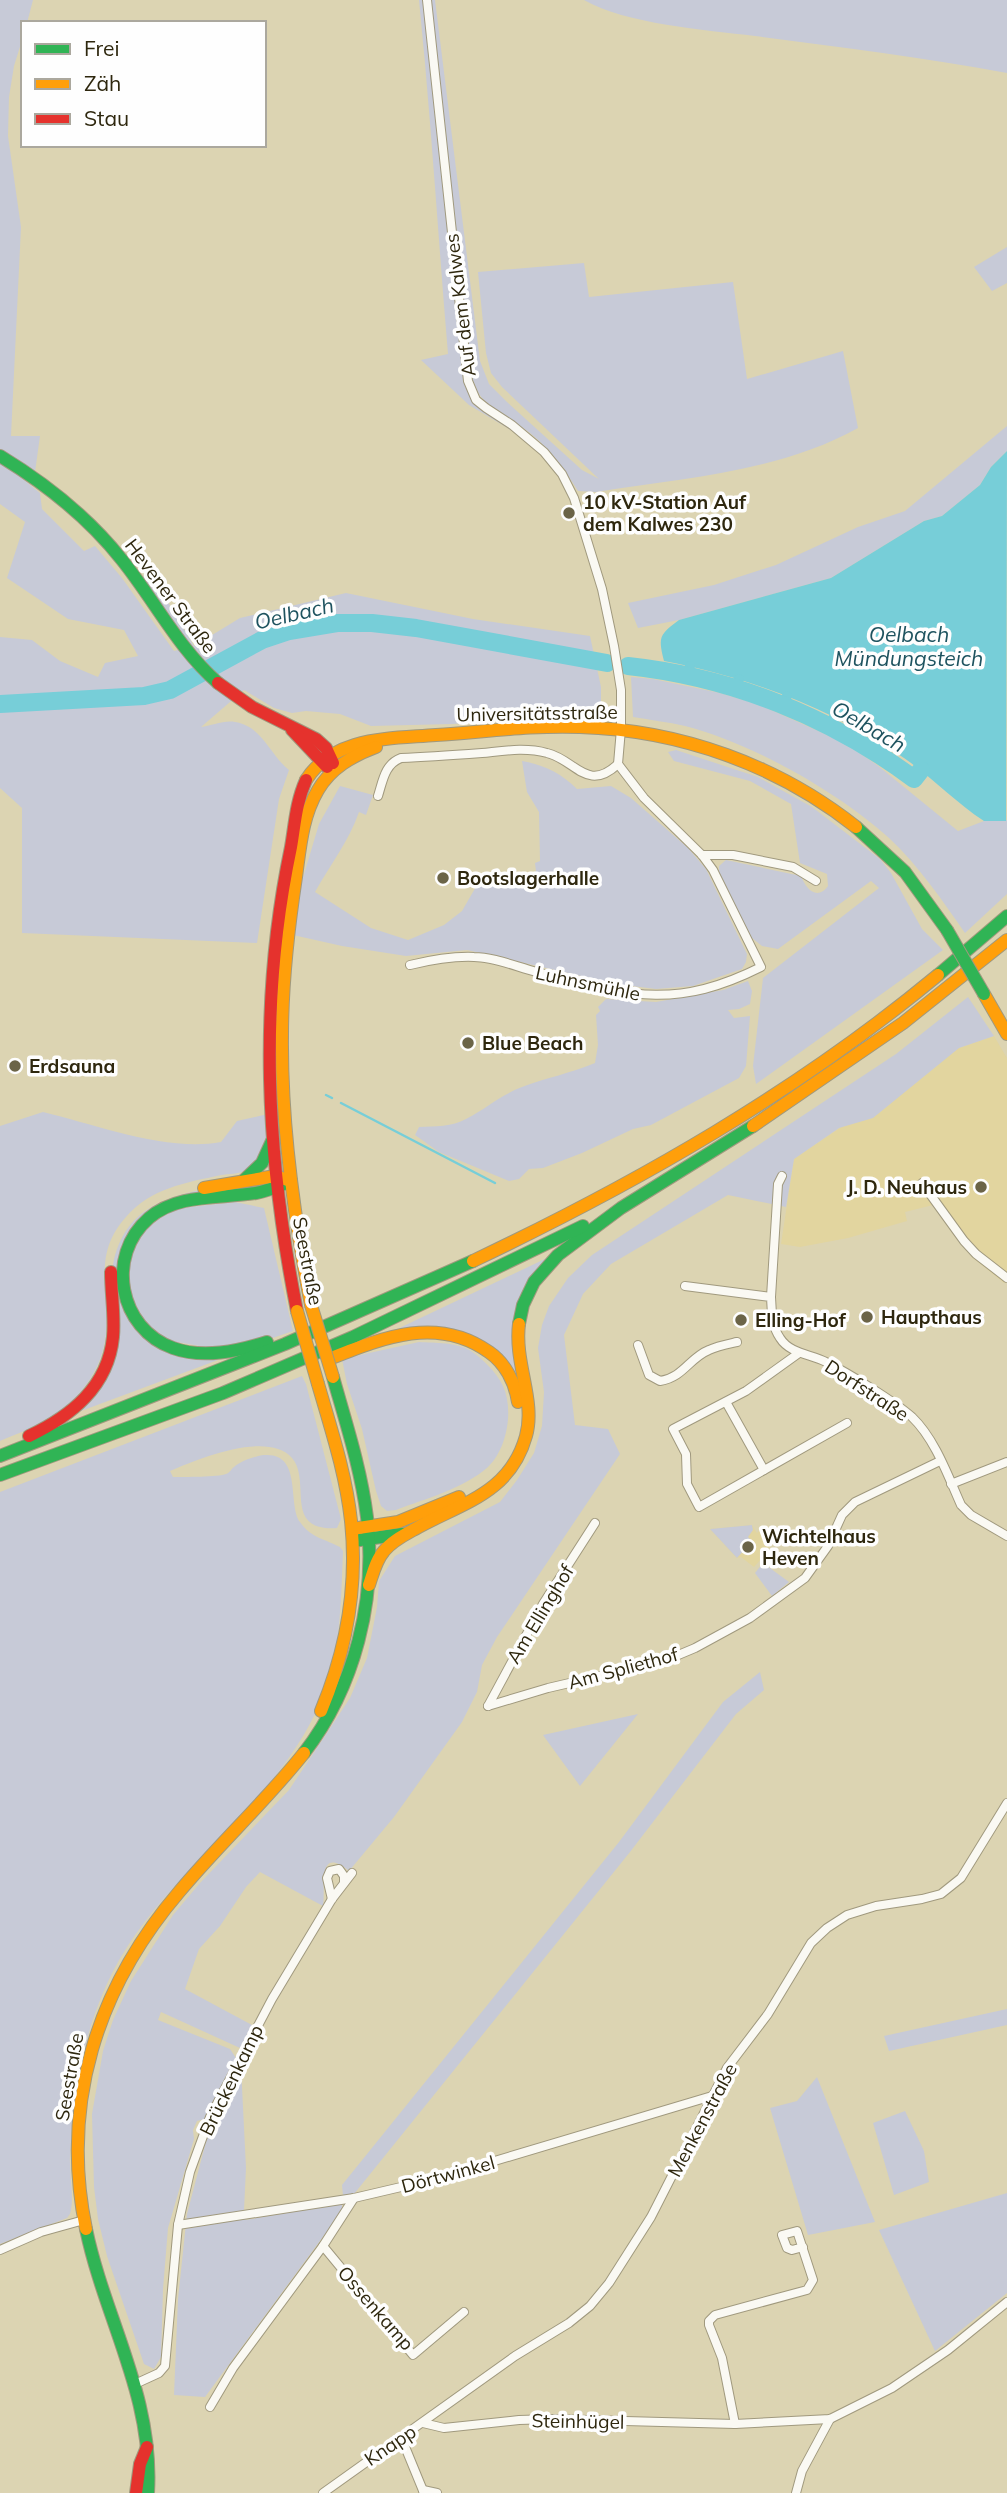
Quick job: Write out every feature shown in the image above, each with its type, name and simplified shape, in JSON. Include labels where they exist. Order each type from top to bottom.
[{"type":"main road","name":"Hevener Straße","points":[[0,456],[42,482],[110,547],[135,575],[167,626],[195,662],[221,686],[288,726],[326,759]]},
{"type":"main road","name":"Universitätsstraße","points":[[326,759],[353,745],[399,739],[565,728],[621,729],[676,739],[720,751],[778,775],[817,798],[898,864],[947,930],[1007,1034]]},
{"type":"main road","name":"Universitätsstraße","points":[[334,770],[357,754],[399,739]]},
{"type":"main road","points":[[326,759],[334,770]]},
{"type":"main road","name":"Seestraße","points":[[289,1770],[318,1718],[333,1683],[349,1606],[352,1535],[348,1496],[287,1264],[272,1140],[270,1023],[278,912],[300,796],[311,772],[326,759]]},
{"type":"main road","name":"Seestraße","points":[[148,2493],[150,2463],[135,2384],[94,2260],[79,2190],[77,2156],[82,2095],[96,2031],[110,1996],[138,1944],[164,1907],[268,1796],[310,1744],[344,1682],[357,1642],[369,1585],[369,1534],[363,1491],[311,1304],[300,1254],[291,1181],[282,1061],[283,990],[289,924],[307,815],[318,791],[334,770]]},
{"type":"main road","points":[[0,1456],[150,1400],[378,1305],[544,1227],[714,1131],[855,1040],[1007,916]]},
{"type":"main road","points":[[369,1585],[378,1560],[386,1550],[407,1533],[490,1491],[501,1482],[515,1462],[524,1443],[529,1409],[518,1342],[519,1322],[525,1298],[553,1258],[617,1210],[853,1061],[1007,940]]},
{"type":"main road","points":[[244,1180],[261,1165],[272,1140]]},
{"type":"main road","points":[[0,1447],[58,1422],[79,1406],[101,1378],[107,1365],[113,1335],[111,1278],[114,1252],[121,1236],[137,1215],[169,1195],[244,1180],[276,1183]]},
{"type":"main road","points":[[291,1181],[187,1200],[167,1206],[150,1217],[139,1228],[125,1253],[121,1268],[125,1301],[137,1323],[147,1335],[172,1348],[217,1352],[258,1345],[378,1305]]},
{"type":"main road","points":[[0,1475],[223,1393],[353,1337],[617,1210]]},
{"type":"main road","points":[[223,1393],[257,1386],[378,1340],[421,1331],[442,1331],[457,1335],[475,1341],[494,1355],[514,1386],[519,1406],[514,1442],[501,1465],[477,1487],[456,1498],[369,1534]]},
{"type":"main road","points":[[352,1535],[407,1533]]},
{"type":"main road","name":"Seestraße","points":[[136,2493],[140,2464],[147,2447]]},
{"type":"street","name":"Auf dem Kalwes","points":[[427,0],[468,381],[477,400],[531,440],[562,474],[574,498],[597,574],[614,646],[621,690],[618,764]]},
{"type":"street","points":[[378,796],[387,768],[401,758],[524,749],[556,756],[585,775],[593,776],[607,772],[618,764],[644,798],[702,855],[733,855],[793,867],[816,881]]},
{"type":"street","name":"Luhnsmühle","points":[[410,965],[443,958],[477,957],[610,991],[646,996],[697,992],[723,984],[761,967],[713,870],[702,855]]},
{"type":"street","name":"Dorfstraße","points":[[782,1176],[778,1184],[771,1297],[772,1322],[781,1341],[799,1353],[824,1361],[907,1413],[921,1428],[951,1484]]},
{"type":"street","points":[[922,1183],[964,1241],[1007,1278]]},
{"type":"street","points":[[685,1286],[771,1297]]},
{"type":"street","points":[[638,1345],[649,1375],[660,1381],[675,1377],[707,1350],[737,1342]]},
{"type":"street","points":[[799,1353],[746,1391],[673,1429],[686,1454],[687,1484],[699,1507],[847,1423]]},
{"type":"street","points":[[726,1402],[764,1469]]},
{"type":"street","name":"Am Spliethof","points":[[488,1706],[548,1688],[664,1661],[695,1648],[750,1618],[804,1578],[828,1546],[842,1516],[855,1502],[940,1461]]},
{"type":"street","points":[[1007,1462],[951,1484],[961,1506],[1007,1536]]},
{"type":"street","name":"Am Ellinghof","points":[[488,1706],[543,1604],[595,1524]]},
{"type":"street","name":"Menkenstraße","points":[[423,2423],[515,2356],[562,2328],[590,2306],[609,2283],[650,2217],[730,2064],[768,2014],[809,1945],[827,1928],[847,1915],[876,1906],[922,1899],[941,1894],[950,1888],[961,1878],[1007,1803]]},
{"type":"street","name":"Brückenkamp","points":[[332,1899],[327,1878],[330,1871],[339,1869],[345,1876],[344,1881]]},
{"type":"street","name":"Brückenkamp","points":[[135,2384],[159,2373],[165,2366],[174,2246],[190,2172],[209,2117],[272,1998],[332,1899],[352,1873]]},
{"type":"street","name":"Dörtwinkel","points":[[178,2225],[354,2198],[431,2180],[712,2096]]},
{"type":"street","name":"Ossenkamp","points":[[210,2407],[233,2368],[354,2198]]},
{"type":"street","points":[[0,2250],[41,2232],[84,2220]]},
{"type":"street","name":"Ossenkamp","points":[[323,2245],[413,2356],[464,2312]]},
{"type":"street","points":[[735,2424],[722,2358],[709,2321],[715,2315],[807,2290],[813,2280],[803,2247]]},
{"type":"street","name":"Steinhügel","points":[[423,2423],[444,2428],[552,2419],[735,2424],[830,2419],[892,2388],[948,2350],[1007,2302]]},
{"type":"street","points":[[796,2493],[806,2462],[830,2419]]},
{"type":"street","name":"Knapp","points":[[323,2493],[423,2423]]},
{"type":"street","points":[[401,2437],[423,2492],[436,2493]]},
{"type":"shaded area","points":[[0,0],[33,0],[28,21],[21,21],[21,43],[9,97],[8,136],[21,227],[11,436],[40,436],[35,472],[0,451]]},
{"type":"shaded area","points":[[419,0],[423,0],[464,380],[473,401],[514,432],[469,405],[421,360],[448,354]]},
{"type":"shaded area","points":[[431,0],[435,0],[480,361],[489,384],[582,470],[599,479],[502,387],[491,373],[486,353],[478,272],[584,263],[589,297],[733,282],[747,379],[843,351],[858,428],[828,443],[764,464],[596,492],[578,491],[537,439],[484,400],[471,376]]},
{"type":"shaded area","points":[[584,0],[1007,0],[1007,73],[881,53],[666,25],[621,15]]},
{"type":"shaded area","points":[[1007,247],[1007,283],[992,291],[974,267]]},
{"type":"shaded area","points":[[1007,426],[1007,451],[991,467],[980,485],[942,516],[924,521],[831,578],[679,620],[638,628],[628,603],[714,585],[776,565],[858,527],[905,511]]},
{"type":"shaded area","points":[[0,463],[40,493],[42,509],[84,551],[95,546],[122,578],[174,651],[187,648],[141,578],[150,572],[194,646],[240,618],[346,593],[473,619],[590,636],[601,687],[601,713],[452,724],[371,726],[340,714],[306,711],[292,713],[274,708],[244,690],[201,727],[226,722],[244,725],[259,735],[289,770],[279,799],[257,943],[22,933],[22,808],[0,788],[0,637],[32,640],[60,661],[98,677],[105,663],[138,656],[124,630],[68,619],[7,578],[25,522],[0,504]]},
{"type":"shaded area","points":[[631,677],[720,693],[760,705],[843,742],[877,765],[958,831],[984,821],[1007,820],[1007,894],[965,933],[930,884],[900,849],[845,803],[793,771],[738,744],[679,725],[633,717]]},
{"type":"shaded area","points":[[676,750],[758,777],[812,807],[880,859],[891,873],[922,929],[943,950],[756,1084],[753,1066],[763,978],[879,888],[871,881],[778,949],[762,946],[752,938],[719,875],[719,866],[726,860],[801,876],[809,889],[816,893],[828,886],[827,874],[800,863],[791,804],[750,781],[674,761],[668,752]]},
{"type":"shaded area","points":[[522,761],[552,770],[577,789],[611,786],[631,798],[688,848],[706,869],[747,954],[742,969],[693,986],[656,989],[616,984],[467,950],[406,956],[293,935],[302,881],[319,824],[340,786],[373,795],[366,815],[359,812],[345,843],[315,892],[371,928],[408,940],[444,925],[462,911],[481,878],[498,873],[502,882],[506,882],[536,871],[535,863],[540,861],[539,812],[527,792]]},
{"type":"shaded area","points":[[748,981],[752,991],[750,1004],[728,1010],[734,1018],[750,1016],[746,1066],[739,1078],[651,1125],[633,1129],[543,1168],[529,1169],[519,1179],[509,1181],[439,1152],[415,1135],[419,1127],[461,1122],[514,1091],[595,1063],[598,1045],[596,1015],[600,1011],[598,1007],[606,999],[656,1002],[723,990]]},
{"type":"shaded area","points":[[968,997],[994,1036],[959,1048],[873,1118],[839,1128],[794,1159],[786,1207],[728,1195],[611,1264],[583,1294],[564,1335],[575,1425],[608,1429],[620,1454],[497,1637],[482,1665],[477,1692],[462,1722],[394,1817],[349,1871],[339,1864],[331,1863],[327,1866],[323,1906],[260,1872],[246,1887],[220,1926],[199,1949],[185,1989],[252,2025],[240,2048],[161,2012],[158,2020],[230,2049],[236,2058],[205,2119],[197,2121],[193,2130],[194,2139],[168,2228],[161,2357],[154,2369],[144,2364],[107,2256],[94,2187],[92,2114],[103,2051],[113,2020],[131,1981],[173,1915],[289,1790],[350,1698],[367,1658],[379,1581],[395,1556],[500,1502],[534,1453],[542,1426],[544,1392],[538,1348],[542,1325],[549,1306],[568,1278],[592,1255],[896,1054]]},
{"type":"shaded area","name":"J. D. Neuhaus","points":[[994,1036],[1007,1058],[1007,1281],[1004,1283],[973,1258],[933,1205],[905,1212],[907,1221],[848,1238],[800,1247],[781,1244],[794,1159],[959,1048]]},
{"type":"shaded area","points":[[43,1112],[132,1136],[200,1144],[221,1142],[237,1121],[268,1114],[270,1141],[257,1161],[247,1170],[169,1188],[146,1199],[126,1217],[115,1231],[106,1260],[106,1334],[96,1369],[76,1398],[58,1414],[0,1441],[0,1126]]},
{"type":"shaded area","points":[[226,1185],[167,1206],[124,1252],[137,1324],[218,1360],[73,1414],[103,1379],[113,1265],[119,1244],[128,1228],[154,1205],[188,1193]]},
{"type":"shaded area","points":[[235,1202],[264,1208],[293,1331],[255,1344],[216,1349],[155,1338],[128,1300],[127,1255],[135,1238],[171,1209]]},
{"type":"shaded area","points":[[547,1258],[527,1287],[522,1389],[489,1347],[391,1332]]},
{"type":"shaded area","points":[[419,1342],[459,1346],[485,1362],[503,1386],[508,1406],[507,1429],[495,1459],[478,1475],[444,1492],[387,1511],[381,1506],[376,1491],[342,1359]]},
{"type":"shaded area","points":[[302,1376],[341,1519],[337,1528],[320,1527],[310,1522],[304,1514],[297,1468],[292,1458],[281,1450],[250,1447],[232,1450],[170,1471],[173,1477],[216,1476],[227,1473],[248,1459],[264,1455],[276,1456],[284,1462],[292,1481],[296,1514],[300,1522],[314,1535],[343,1551],[339,1628],[327,1685],[299,1742],[273,1778],[154,1911],[128,1947],[106,1986],[85,2048],[76,2091],[70,2156],[70,2214],[67,2218],[0,2244],[0,1492]]},
{"type":"shaded area","name":"Wichtelhaus Heven","points":[[752,1525],[757,1533],[761,1528],[775,1539],[754,1567],[741,1557],[737,1558],[710,1529]]},
{"type":"shaded area","points":[[752,1525],[753,1530],[748,1537],[752,1541],[737,1558],[710,1529]]},
{"type":"shaded area","points":[[763,1563],[789,1582],[772,1596],[755,1573]]},
{"type":"shaded area","points":[[760,1672],[764,1690],[736,1714],[630,1852],[354,2194],[343,2195],[342,2185],[619,1842],[723,1702]]},
{"type":"shaded area","points":[[638,1714],[580,1786],[543,1735]]},
{"type":"shaded area","points":[[1007,2009],[1007,2025],[889,2051],[884,2036]]},
{"type":"shaded area","points":[[241,2067],[246,2220],[342,2203],[342,2211],[205,2397],[174,2395],[178,2299],[187,2214],[213,2115]]},
{"type":"shaded area","points":[[817,2077],[875,2222],[808,2235],[770,2108],[797,2101]]},
{"type":"shaded area","points":[[905,2111],[924,2151],[929,2182],[894,2195],[873,2123]]},
{"type":"shaded area","points":[[1007,2193],[1007,2293],[935,2351],[879,2230]]},
{"type":"water","name":"Oelbach Mündungsteich","points":[[1007,451],[1006,821],[984,821],[904,758],[877,740],[819,710],[759,686],[664,661],[662,637],[667,629],[679,620],[831,578],[924,521],[942,516],[980,485],[991,467]]},
{"type":"waterway","name":"Oelbach","points":[[0,704],[144,696],[170,690],[262,640],[289,631],[337,623],[372,623],[416,628],[607,663]]},
{"type":"waterway","name":"Oelbach","points":[[628,666],[666,671],[742,690],[778,703],[849,737],[914,779],[921,770]]},
{"type":"waterway","points":[[686,676],[690,666]]},
{"type":"waterway","points":[[734,688],[739,679]]},
{"type":"waterway","points":[[782,705],[787,696]]},
{"type":"waterway","points":[[829,726],[834,717]]},
{"type":"waterway","points":[[873,750],[878,741]]},
{"type":"waterway","points":[[326,1095],[332,1098]]},
{"type":"waterway","points":[[341,1103],[495,1183]]},
{"type":"traffic: fast","points":[[0,456],[50,490],[95,530],[134,576],[191,655],[218,683]]},
{"type":"traffic: fast","points":[[856,827],[905,872],[947,930]]},
{"type":"traffic: fast","points":[[938,975],[1007,916]]},
{"type":"traffic: fast","points":[[947,930],[984,994]]},
{"type":"traffic: fast","points":[[519,1324],[523,1305],[534,1282],[558,1255],[621,1208],[753,1126]]},
{"type":"traffic: fast","points":[[244,1180],[262,1163],[272,1141]]},
{"type":"traffic: fast","points":[[267,1342],[232,1351],[208,1353],[173,1348],[155,1339],[140,1325],[130,1309],[124,1290],[123,1271],[135,1234],[160,1210],[200,1198],[260,1192],[291,1181]]},
{"type":"traffic: fast","points":[[0,1475],[223,1393],[353,1337],[583,1226]]},
{"type":"traffic: fast","points":[[0,1456],[285,1344],[473,1261]]},
{"type":"traffic: fast","points":[[304,1753],[337,1700],[349,1671],[365,1610],[369,1579],[367,1517],[361,1481],[333,1377]]},
{"type":"traffic: fast","points":[[353,1541],[402,1534]]},
{"type":"traffic: fast","points":[[86,2229],[144,2424],[148,2493]]},
{"type":"traffic: slow","points":[[306,780],[332,755],[347,747],[382,739],[544,727],[617,730],[691,744],[761,769],[826,805],[856,827]]},
{"type":"traffic: slow","points":[[311,1305],[286,1137],[282,1016],[288,937],[302,833],[313,800],[323,782],[336,769],[376,747]]},
{"type":"traffic: slow","points":[[753,1126],[903,1023],[1007,940]]},
{"type":"traffic: slow","points":[[473,1261],[595,1200],[714,1133],[829,1058],[938,975]]},
{"type":"traffic: slow","points":[[984,994],[1007,1034]]},
{"type":"traffic: slow","points":[[204,1188],[275,1176],[291,1181]]},
{"type":"traffic: slow","points":[[311,1305],[333,1377]]},
{"type":"traffic: slow","points":[[297,1311],[318,1384]]},
{"type":"traffic: slow","points":[[369,1585],[379,1558],[391,1544],[482,1494],[496,1484],[519,1456],[528,1423],[527,1395],[519,1353],[519,1324]]},
{"type":"traffic: slow","points":[[329,1359],[369,1344],[409,1334],[429,1332],[450,1335],[469,1341],[495,1356],[508,1374],[518,1402]]},
{"type":"traffic: slow","points":[[318,1384],[346,1486],[353,1545],[348,1618],[337,1665],[321,1711]]},
{"type":"traffic: slow","points":[[352,1529],[398,1522],[459,1497]]},
{"type":"traffic: slow","points":[[86,2229],[79,2183],[78,2137],[82,2093],[92,2050],[107,2008],[126,1968],[150,1929],[194,1874],[304,1753]]},
{"type":"traffic: jam","points":[[218,683],[252,707],[316,739],[326,748],[333,763]]},
{"type":"traffic: jam","points":[[292,730],[327,767]]},
{"type":"traffic: jam","points":[[297,1311],[278,1195],[270,1079],[270,1022],[281,906],[298,805],[306,780]]},
{"type":"traffic: jam","points":[[29,1436],[73,1409],[85,1398],[104,1371],[113,1337],[111,1272]]},
{"type":"traffic: jam","points":[[136,2493],[140,2464],[147,2447]]},
{"type":"place","name":"10 kV-Station Auf dem Kalwes 230","points":[[569,513]]},
{"type":"place","name":"Bootslagerhalle","points":[[443,878]]},
{"type":"place","name":"Blue Beach","points":[[468,1043]]},
{"type":"place","name":"Erdsauna","points":[[15,1066]]},
{"type":"place","name":"J. D. Neuhaus","points":[[981,1187]]},
{"type":"place","name":"Haupthaus","points":[[867,1317]]},
{"type":"place","name":"Elling-Hof","points":[[741,1320]]},
{"type":"place","name":"Wichtelhaus Heven","points":[[748,1547]]}]
